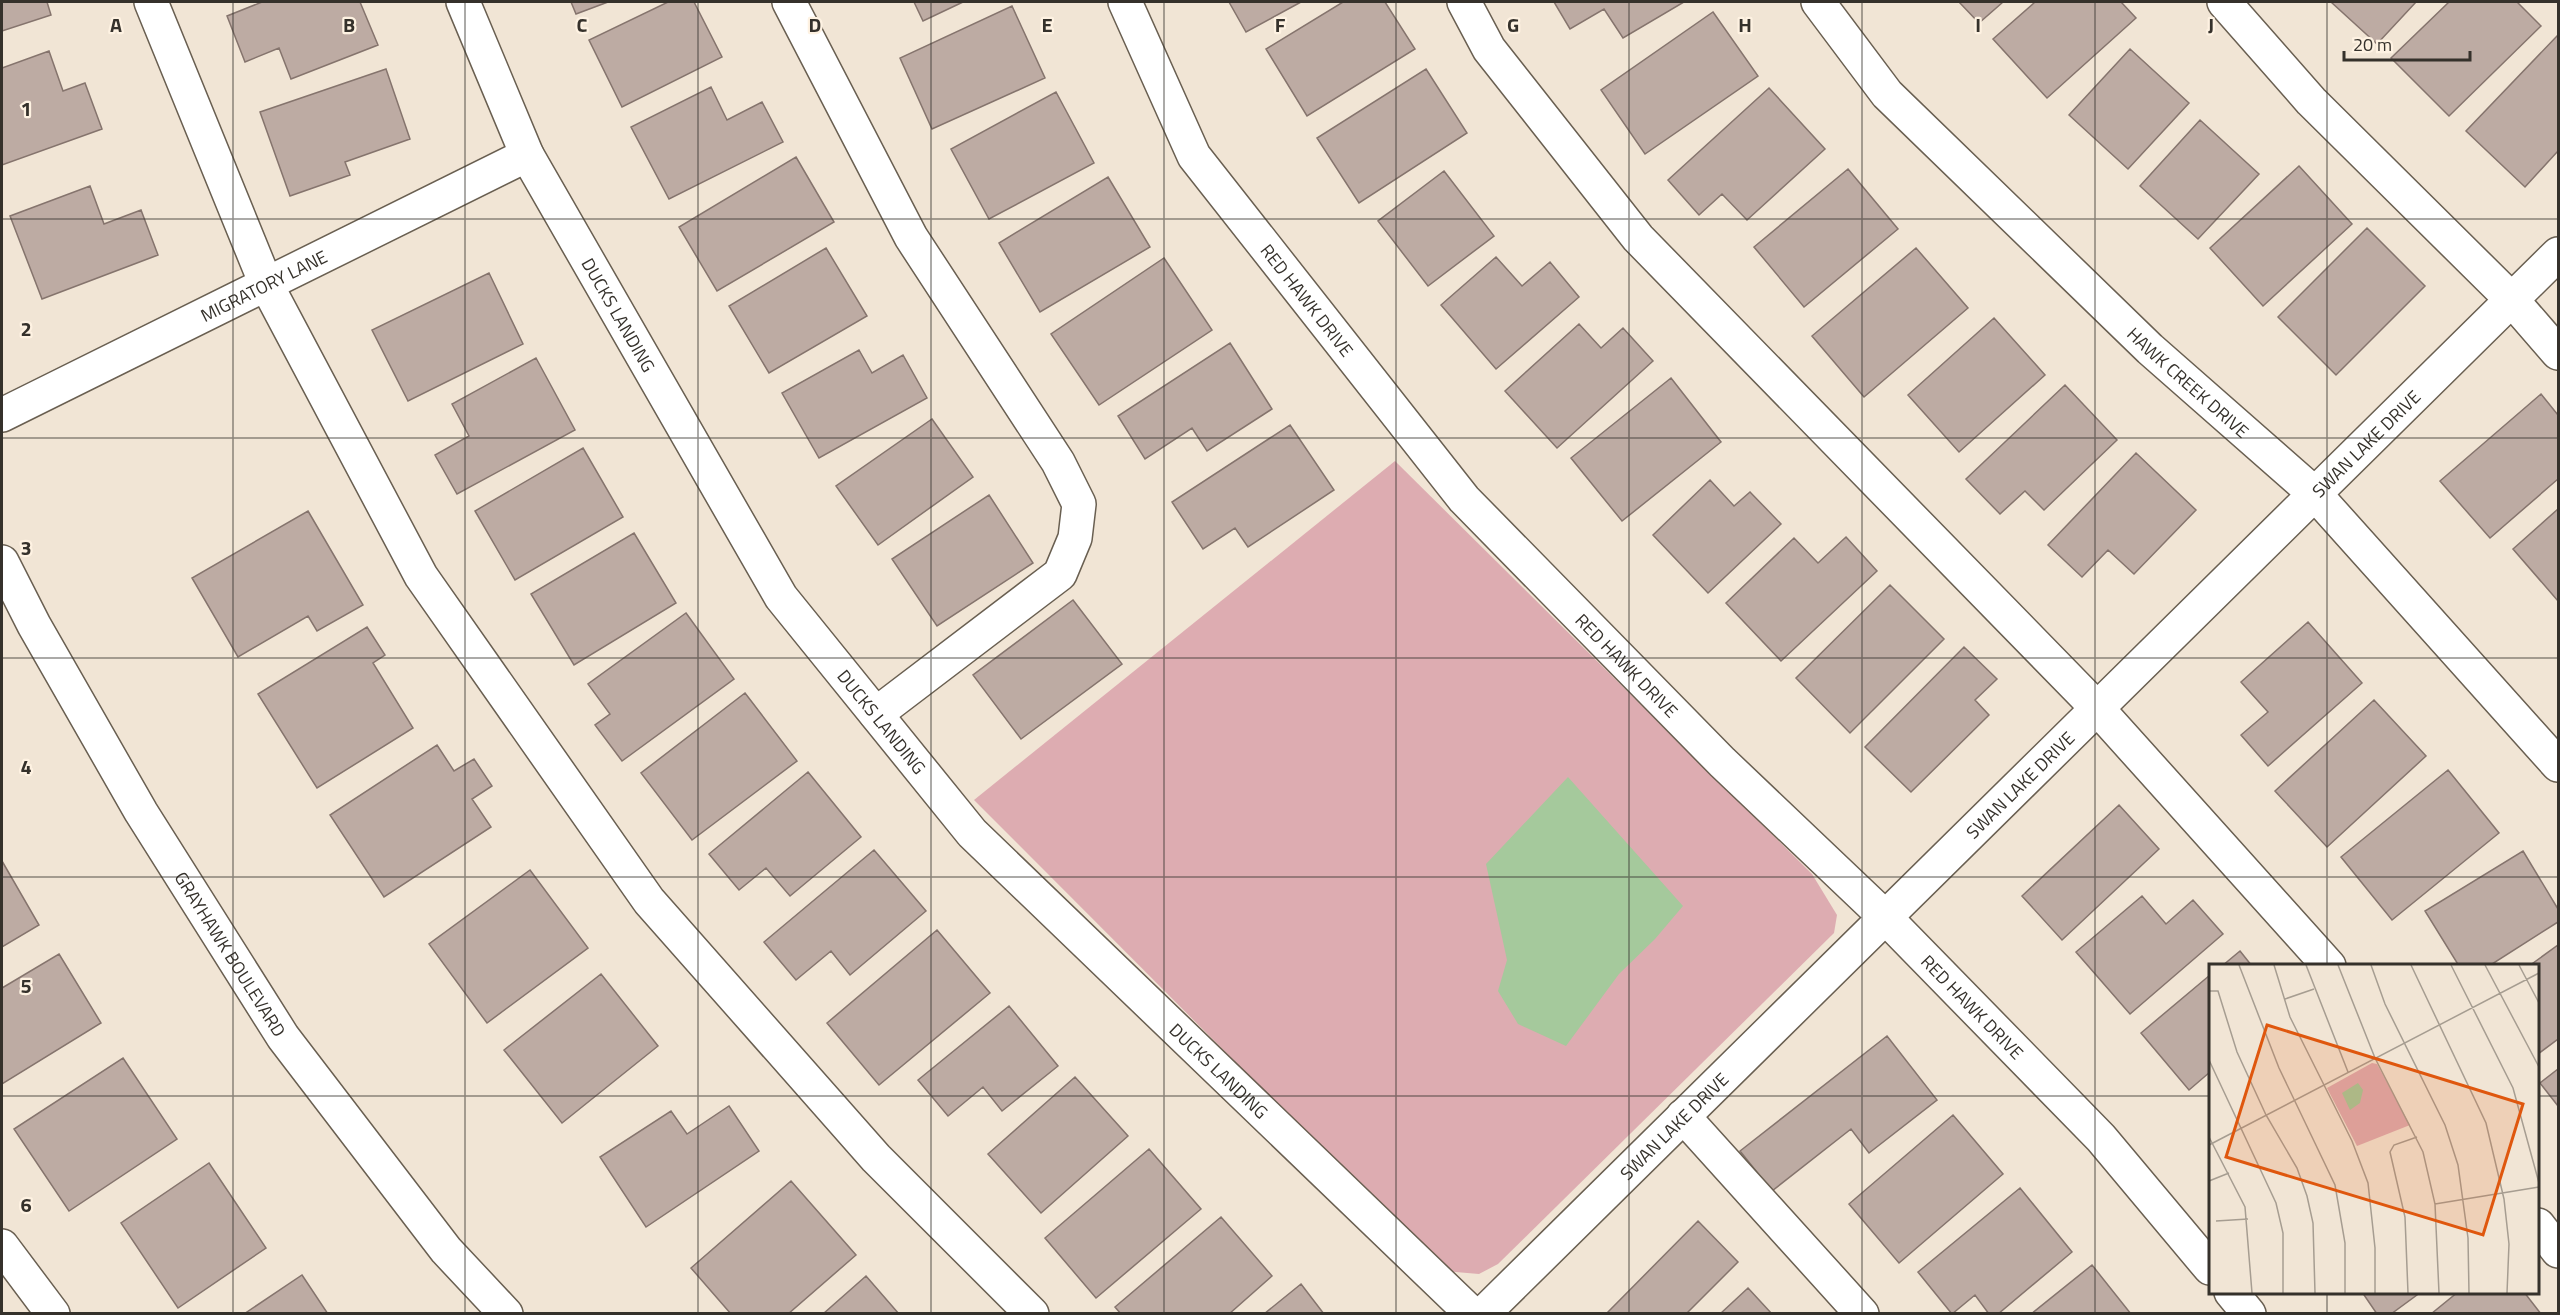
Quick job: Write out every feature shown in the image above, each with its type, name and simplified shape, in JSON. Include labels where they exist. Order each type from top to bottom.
[{"type":"street","points":[[151,2],[266,284],[420,576],[649,901],[876,1158],[1032,1314]]},
{"type":"street","name":"DUCKS LANDING","points":[[463,2],[527,155],[781,597],[972,833],[1472,1314]]},
{"type":"street","points":[[789,2],[911,237],[1058,462],[1078,504],[1075,538],[1060,574],[876,714]]},
{"type":"street","name":"RED HAWK DRIVE","points":[[1125,2],[1194,156],[1464,499],[1722,762],[1885,917],[2101,1138],[2209,1266]]},
{"type":"street","points":[[1464,2],[1490,49],[1638,238],[2097,708],[2327,964]]},
{"type":"street","name":"HAWK CREEK DRIVE","points":[[1818,2],[1887,94],[2150,349],[2315,494],[2559,765]]},
{"type":"street","points":[[2224,2],[2311,101],[2511,300],[2559,353]]},
{"type":"street","name":"MIGRATORY LANE","points":[[2,415],[527,155]]},
{"type":"street","name":"SWAN LAKE DRIVE","points":[[1483,1314],[2559,254]]},
{"type":"street","name":"GRAYHAWK BOULEVARD","points":[[2,562],[40,636],[141,812],[283,1037],[447,1250],[506,1314]]},
{"type":"street","points":[[1683,1116],[1862,1314]]},
{"type":"street","points":[[2539,1226],[2559,1251]]},
{"type":"street","points":[[2,1246],[52,1314]]},
{"type":"street","points":[[2232,1294],[2249,1314]]},
{"type":"shaded area","points":[[1395,461],[1812,874],[1837,915],[1834,933],[1498,1264],[1479,1274],[1444,1271],[974,800]]},
{"type":"shaded area","points":[[1568,777],[1683,906],[1655,939],[1619,974],[1566,1046],[1518,1024],[1498,991],[1507,960],[1486,864]]},
{"type":"building","points":[[2,2],[47,2],[51,15],[2,31]]},
{"type":"building","points":[[262,2],[360,2],[378,45],[291,79],[279,48],[245,62],[227,16]]},
{"type":"building","points":[[571,2],[608,2],[576,14]]},
{"type":"building","points":[[668,2],[694,2],[722,57],[622,107],[589,40]]},
{"type":"building","points":[[914,2],[963,2],[923,21]]},
{"type":"building","points":[[1229,2],[1301,2],[1246,32]]},
{"type":"building","points":[[1343,2],[1385,2],[1415,49],[1307,116],[1266,49]]},
{"type":"building","points":[[1554,2],[1684,2],[1623,38],[1604,9],[1570,29]]},
{"type":"building","points":[[1959,2],[2003,2],[1979,23]]},
{"type":"building","points":[[2035,2],[2121,2],[2136,18],[2047,98],[1993,39]]},
{"type":"building","points":[[2331,2],[2416,2],[2377,44]]},
{"type":"building","points":[[2449,2],[2517,2],[2541,26],[2449,116],[2391,58]]},
{"type":"building","points":[[1012,6],[1045,78],[932,129],[900,58]]},
{"type":"building","points":[[1713,12],[1758,76],[1645,154],[1601,90]]},
{"type":"building","points":[[2557,36],[2558,151],[2525,187],[2466,131]]},
{"type":"building","points":[[2130,49],[2189,103],[2128,169],[2069,115]]},
{"type":"building","points":[[49,51],[63,91],[85,83],[102,129],[2,165],[2,68]]},
{"type":"building","points":[[386,69],[410,139],[345,162],[350,175],[290,196],[260,112]]},
{"type":"building","points":[[1426,69],[1467,133],[1359,203],[1317,138]]},
{"type":"building","points":[[711,87],[727,120],[762,102],[783,142],[669,199],[631,127]]},
{"type":"building","points":[[1769,88],[1825,149],[1747,220],[1722,194],[1699,215],[1668,180]]},
{"type":"building","points":[[1056,92],[1094,163],[989,219],[951,149]]},
{"type":"building","points":[[2200,120],[2259,174],[2198,239],[2140,186]]},
{"type":"building","points":[[796,157],[834,222],[717,291],[679,227]]},
{"type":"building","points":[[2299,166],[2352,224],[2263,306],[2210,248]]},
{"type":"building","points":[[1848,169],[1898,229],[1804,307],[1754,247]]},
{"type":"building","points":[[1444,171],[1494,236],[1428,286],[1378,221]]},
{"type":"building","points":[[1108,177],[1150,247],[1040,312],[999,243]]},
{"type":"building","points":[[90,186],[104,224],[141,210],[158,255],[42,299],[10,216]]},
{"type":"building","points":[[2367,228],[2425,286],[2336,375],[2278,317]]},
{"type":"building","points":[[826,248],[867,316],[769,373],[729,306]]},
{"type":"building","points":[[1916,248],[1968,308],[1864,397],[1812,336]]},
{"type":"building","points":[[1496,257],[1522,286],[1550,262],[1579,297],[1496,369],[1441,305]]},
{"type":"building","points":[[1164,258],[1212,330],[1099,405],[1051,334]]},
{"type":"building","points":[[489,273],[523,344],[408,401],[372,330]]},
{"type":"building","points":[[1994,318],[2045,375],[1959,452],[1908,395]]},
{"type":"building","points":[[1579,324],[1601,348],[1623,328],[1653,361],[1557,448],[1505,391]]},
{"type":"building","points":[[1230,343],[1272,409],[1207,451],[1192,428],[1145,459],[1118,416]]},
{"type":"building","points":[[859,350],[872,373],[903,355],[927,398],[819,458],[782,393]]},
{"type":"building","points":[[536,358],[575,430],[457,494],[435,455],[469,436],[452,404]]},
{"type":"building","points":[[1671,378],[1721,442],[1622,521],[1571,458]]},
{"type":"building","points":[[2065,385],[2117,440],[2044,510],[2025,491],[2000,514],[1966,479]]},
{"type":"building","points":[[2541,394],[2558,415],[2558,479],[2490,538],[2440,481]]},
{"type":"building","points":[[932,419],[973,477],[878,545],[836,486]]},
{"type":"building","points":[[1290,425],[1334,490],[1248,547],[1235,528],[1203,549],[1172,502]]},
{"type":"building","points":[[583,448],[623,517],[515,580],[475,511]]},
{"type":"building","points":[[2136,453],[2196,510],[2134,574],[2108,550],[2082,577],[2048,545]]},
{"type":"building","points":[[1710,480],[1734,506],[1750,492],[1781,524],[1708,593],[1653,535]]},
{"type":"building","points":[[989,495],[1033,563],[937,626],[892,559]]},
{"type":"building","points":[[2558,509],[2558,601],[2513,549]]},
{"type":"building","points":[[308,511],[363,605],[317,631],[308,616],[238,657],[192,578]]},
{"type":"building","points":[[634,533],[676,603],[574,665],[531,594]]},
{"type":"building","points":[[1846,537],[1877,571],[1781,661],[1726,603],[1794,538],[1818,563]]},
{"type":"building","points":[[1890,585],[1944,639],[1850,733],[1796,678]]},
{"type":"building","points":[[1073,600],[1122,664],[1021,739],[973,675]]},
{"type":"building","points":[[686,613],[734,679],[622,761],[595,725],[610,714],[588,684]]},
{"type":"building","points":[[2308,622],[2362,683],[2268,766],[2241,735],[2268,712],[2241,682]]},
{"type":"building","points":[[367,627],[385,655],[373,663],[413,728],[317,788],[258,694]]},
{"type":"building","points":[[1964,647],[1997,679],[1975,700],[1989,715],[1911,792],[1865,747]]},
{"type":"building","points":[[745,693],[797,761],[692,840],[641,773]]},
{"type":"building","points":[[2374,700],[2426,756],[2327,847],[2275,791]]},
{"type":"building","points":[[437,745],[454,771],[474,759],[492,786],[472,799],[491,827],[384,897],[330,815]]},
{"type":"building","points":[[2448,770],[2499,833],[2392,920],[2341,857]]},
{"type":"building","points":[[808,772],[861,837],[790,896],[766,868],[739,890],[709,854]]},
{"type":"building","points":[[2119,805],[2159,849],[2062,940],[2022,896]]},
{"type":"building","points":[[874,850],[926,911],[850,975],[831,951],[796,980],[764,942]]},
{"type":"building","points":[[2523,851],[2558,909],[2558,922],[2492,964],[2458,964],[2425,911]]},
{"type":"building","points":[[2,861],[39,925],[2,947]]},
{"type":"building","points":[[530,870],[588,948],[487,1023],[429,944]]},
{"type":"building","points":[[2142,896],[2166,924],[2193,900],[2223,934],[2130,1014],[2076,952]]},
{"type":"building","points":[[937,930],[990,993],[879,1085],[827,1023]]},
{"type":"building","points":[[2558,945],[2558,1039],[2539,1053],[2539,964],[2532,964]]},
{"type":"building","points":[[2240,951],[2250,964],[2224,964]]},
{"type":"building","points":[[59,954],[101,1023],[2,1084],[2,988]]},
{"type":"building","points":[[601,974],[658,1046],[562,1123],[504,1050]]},
{"type":"building","points":[[2209,976],[2209,1073],[2189,1090],[2141,1033]]},
{"type":"building","points":[[1009,1006],[1058,1066],[1002,1111],[983,1087],[948,1116],[918,1080]]},
{"type":"building","points":[[1887,1036],[1937,1100],[1869,1153],[1851,1129],[1772,1191],[1740,1151]]},
{"type":"building","points":[[123,1058],[177,1139],[69,1211],[14,1129]]},
{"type":"building","points":[[2558,1069],[2558,1106],[2540,1083]]},
{"type":"building","points":[[1075,1077],[1128,1136],[1041,1213],[988,1154]]},
{"type":"building","points":[[729,1106],[759,1151],[646,1227],[600,1157],[671,1111],[687,1134]]},
{"type":"building","points":[[1953,1115],[2003,1174],[1899,1263],[1849,1204]]},
{"type":"building","points":[[1149,1149],[1201,1209],[1096,1298],[1045,1238]]},
{"type":"building","points":[[209,1163],[266,1248],[178,1308],[121,1223]]},
{"type":"building","points":[[791,1181],[856,1255],[788,1314],[731,1314],[691,1268]]},
{"type":"building","points":[[2020,1188],[2072,1252],[1998,1314],[1989,1314],[1975,1295],[1952,1314],[1918,1272]]},
{"type":"building","points":[[1221,1217],[1272,1276],[1229,1314],[1121,1314],[1115,1307]]},
{"type":"building","points":[[1698,1221],[1738,1262],[1686,1314],[1606,1314]]},
{"type":"building","points":[[2092,1265],[2131,1314],[2031,1314]]},
{"type":"building","points":[[302,1275],[328,1314],[244,1314]]},
{"type":"building","points":[[866,1276],[899,1314],[823,1314]]},
{"type":"building","points":[[1301,1284],[1324,1314],[1264,1314]]},
{"type":"building","points":[[1748,1288],[1772,1314],[1720,1314]]},
{"type":"building","points":[[2363,1294],[2418,1294],[2391,1314],[2377,1314]]},
{"type":"building","points":[[2456,1294],[2526,1294],[2541,1314],[2431,1314]]}]
